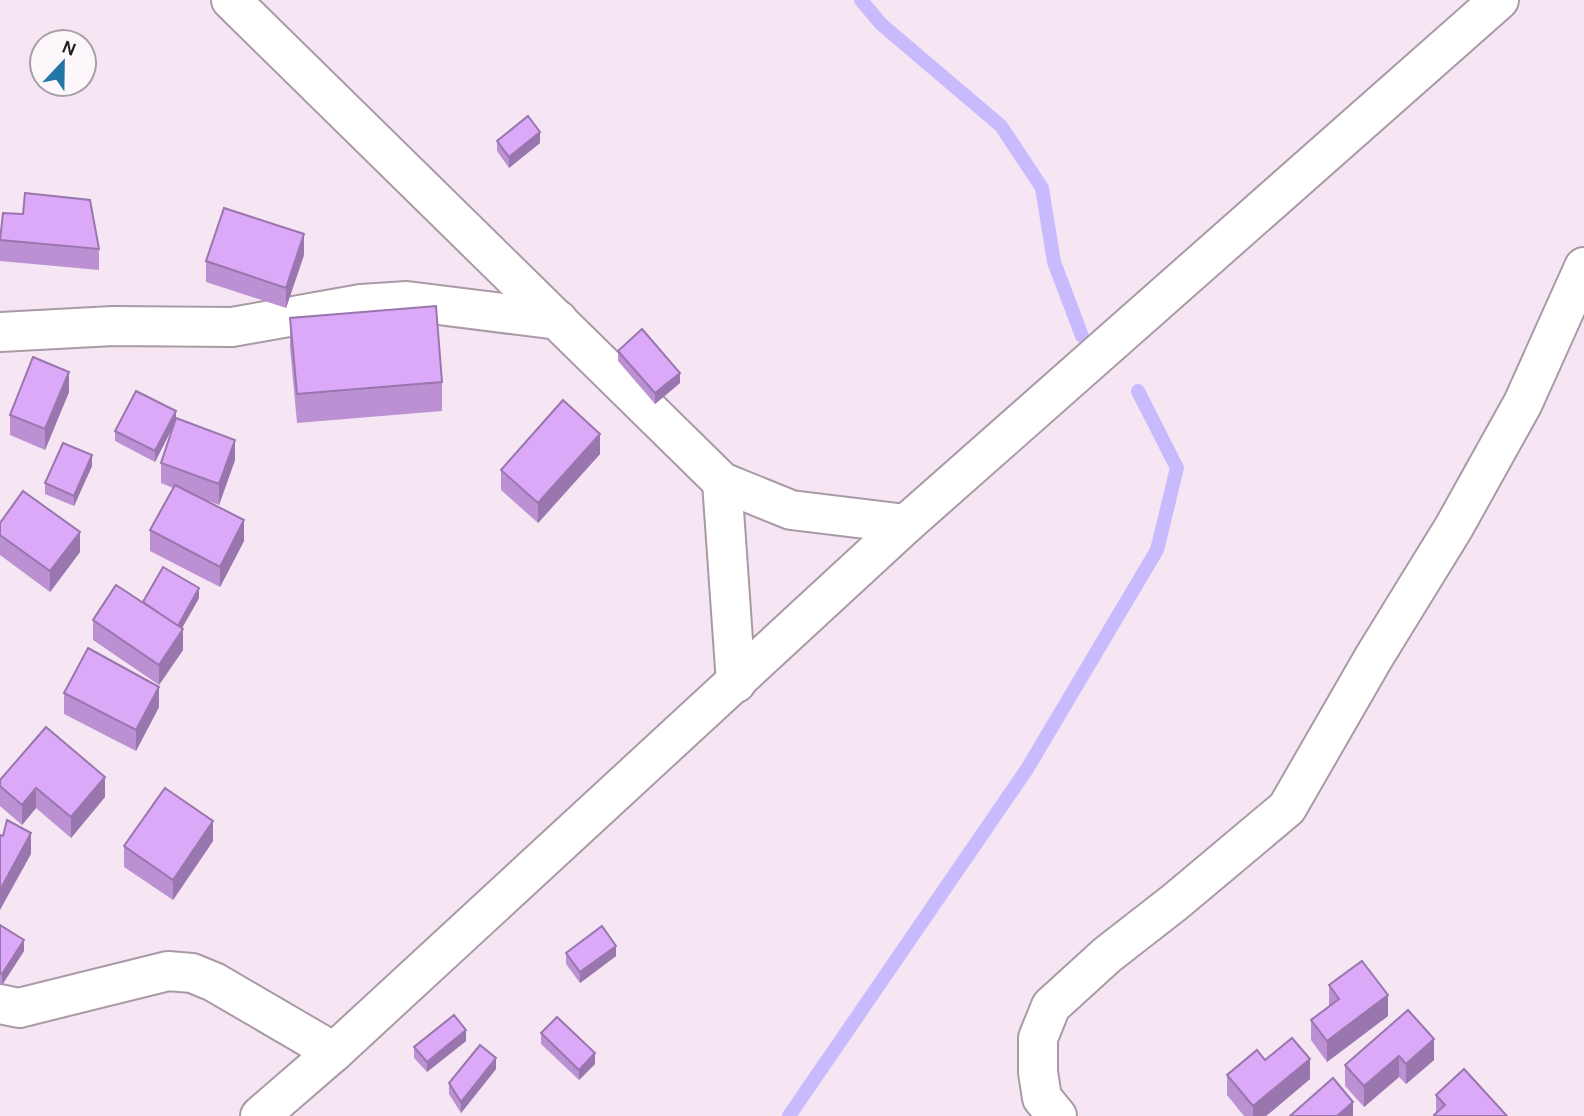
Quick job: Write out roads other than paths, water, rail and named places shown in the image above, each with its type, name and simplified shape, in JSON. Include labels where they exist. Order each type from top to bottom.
[{"type":"street","points":[[231,0],[722,482],[791,510],[906,524]]},
{"type":"street","points":[[260,1116],[334,1052],[906,524],[1499,0]]},
{"type":"street","points":[[1057,1116],[1042,1098],[1038,1072],[1038,1038],[1051,1006],[1107,955],[1287,808],[1374,657],[1454,527],[1523,403],[1584,267]]},
{"type":"street","points":[[0,332],[113,326],[232,327],[361,304],[407,301],[558,320]]},
{"type":"street","points":[[722,482],[736,683]]},
{"type":"street","points":[[0,1004],[19,1008],[169,971],[192,973],[214,982],[334,1052]]},
{"type":"waterway","points":[[861,0],[881,24],[1001,126],[1042,188],[1054,262],[1082,336]]},
{"type":"waterway","points":[[789,1116],[1027,769],[1157,550],[1177,468],[1138,391]]}]
